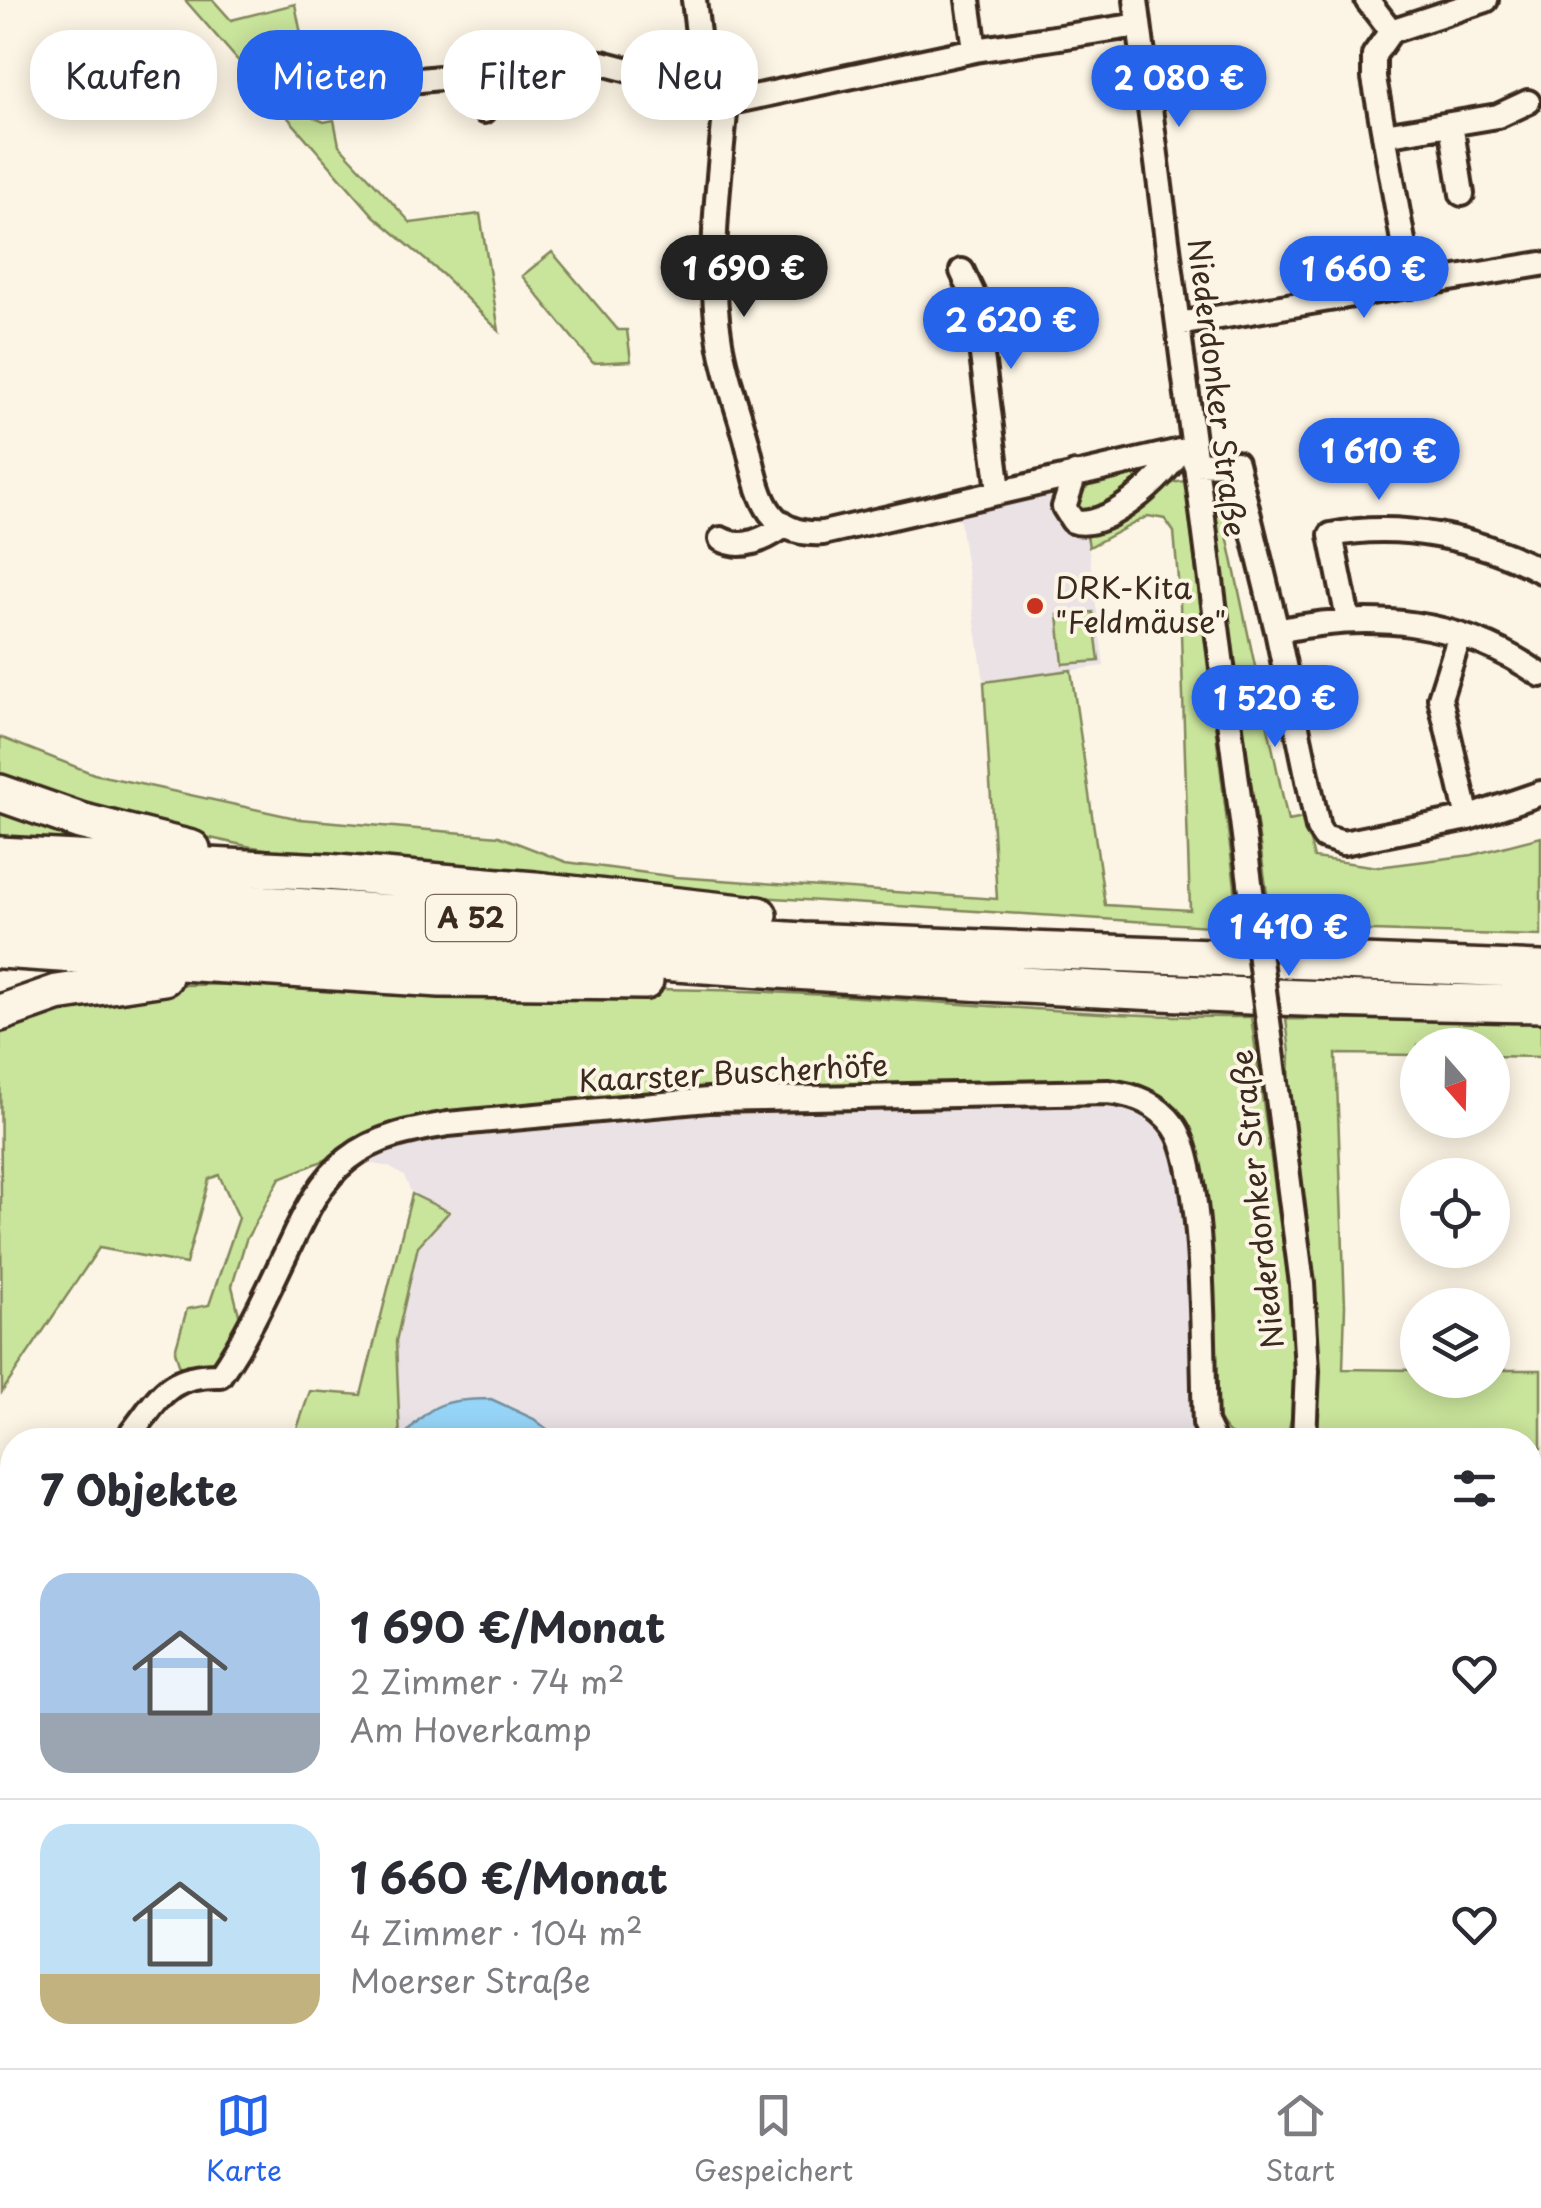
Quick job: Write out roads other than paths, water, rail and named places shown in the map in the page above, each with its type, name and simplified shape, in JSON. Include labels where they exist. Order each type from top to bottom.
[{"type":"highway","points":[[0,793],[80,821],[158,842],[326,872]]},
{"type":"highway","points":[[0,855],[326,872],[535,890],[801,920],[942,944]]},
{"type":"highway","name":"A 52","points":[[0,886],[803,941],[1541,970]]},
{"type":"highway","name":"A 52","points":[[0,917],[816,972],[1236,995],[1541,1004]]},
{"type":"highway","points":[[0,950],[515,982],[690,981],[816,972]]},
{"type":"highway","points":[[0,1013],[57,993],[97,985],[145,978],[296,969]]},
{"type":"street","points":[[694,0],[698,30]]},
{"type":"street","points":[[968,0],[975,50]]},
{"type":"street","name":"Niederdonker Straße","points":[[1136,0],[1178,324],[1189,454],[1302,1284],[1304,1428]]},
{"type":"street","points":[[1367,0],[1391,31]]},
{"type":"street","points":[[1411,286],[1373,64],[1377,47],[1391,31],[1486,0]]},
{"type":"street","points":[[758,96],[975,50],[1139,25]]},
{"type":"street","points":[[1384,135],[1498,116],[1528,102]]},
{"type":"street","points":[[725,120],[716,229],[720,344],[770,515],[798,532],[822,533],[1075,474],[1189,454],[1236,463],[1318,828],[1324,837],[1343,843],[1468,818],[1541,793]]},
{"type":"street","points":[[1451,124],[1462,194]]},
{"type":"street","points":[[1178,324],[1541,264]]},
{"type":"street","points":[[962,271],[975,299],[1000,491]]},
{"type":"street","points":[[1075,474],[1064,507],[1073,520],[1089,524],[1110,515],[1189,454]]},
{"type":"street","points":[[721,539],[728,544],[750,543],[784,526]]},
{"type":"street","points":[[1348,619],[1331,536],[1378,530],[1451,538],[1541,570]]},
{"type":"street","points":[[1276,631],[1348,619],[1402,622],[1460,635],[1498,650],[1541,675]]},
{"type":"street","points":[[1460,635],[1440,698],[1468,818]]},
{"type":"street","name":"Kaarster Buscherhöfe","points":[[136,1428],[175,1382],[194,1375],[220,1376],[243,1343],[310,1203],[326,1180],[348,1158],[392,1137],[448,1124],[708,1100],[1108,1092],[1131,1095],[1154,1106],[1176,1128],[1187,1155],[1196,1203],[1207,1428]]},
{"type":"water","points":[[491,1399],[546,1428],[412,1428],[430,1411],[461,1400]]},
{"type":"place","name":"DRK-Kita \"Feldmäuse\"","points":[[1035,606]]}]
